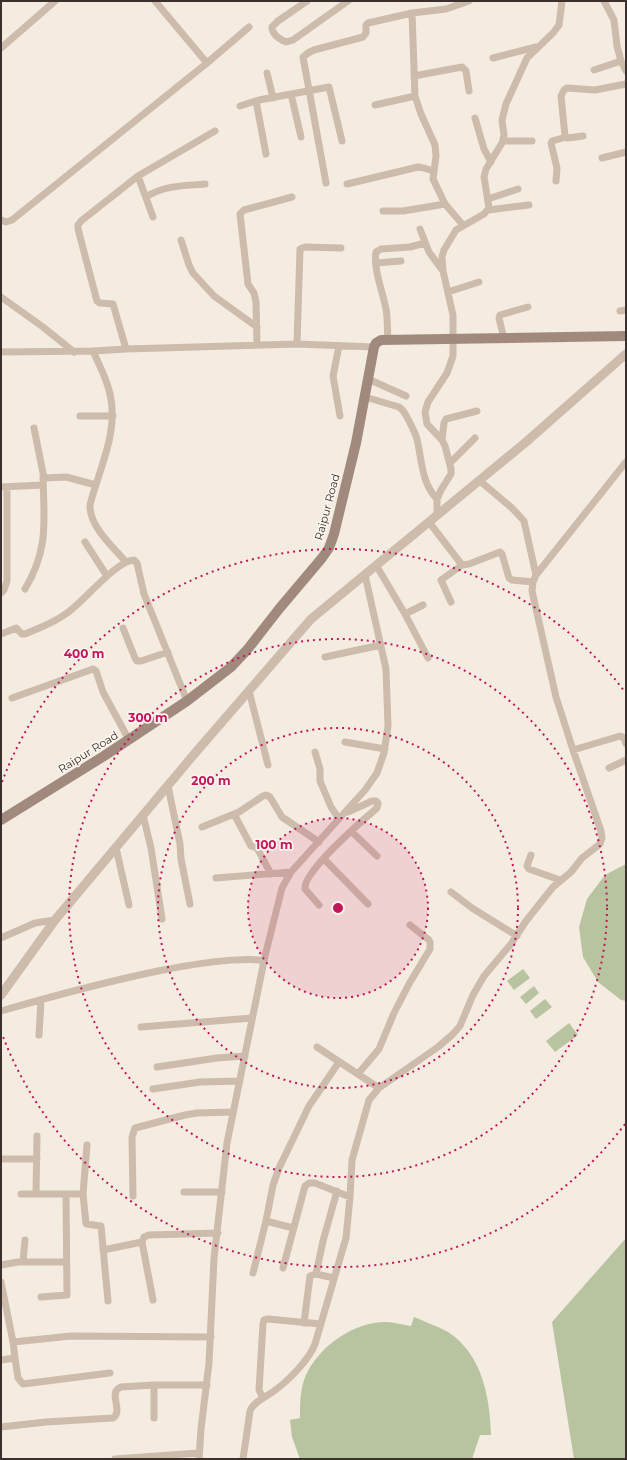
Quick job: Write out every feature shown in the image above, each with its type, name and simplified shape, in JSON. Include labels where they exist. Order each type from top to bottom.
[{"type":"main road","points":[[374,347],[378,342],[388,340],[626,336]]},
{"type":"main road","name":"Raipur Road","points":[[1,820],[130,740],[188,701],[239,659],[329,548],[347,482],[374,347]]},
{"type":"street","points":[[1,48],[55,1]]},
{"type":"street","points":[[155,1],[207,63]]},
{"type":"street","points":[[307,1],[272,26],[273,32],[281,40],[286,42],[293,40],[348,1]]},
{"type":"street","points":[[326,183],[303,59],[305,55],[314,50],[363,37],[366,33],[366,26],[368,23],[412,13],[446,9],[459,3],[469,1]]},
{"type":"street","points":[[488,210],[489,207],[484,177],[486,168],[503,141],[504,135],[502,120],[506,104],[527,58],[553,33],[559,25],[562,1]]},
{"type":"street","points":[[604,1],[614,20],[616,46],[626,71]]},
{"type":"street","points":[[412,13],[415,96],[420,114],[435,145],[436,156],[433,171],[434,182],[445,204],[463,225]]},
{"type":"street","points":[[1,220],[6,222],[12,220],[250,27]]},
{"type":"street","points":[[493,58],[537,47]]},
{"type":"street","points":[[594,70],[621,61]]},
{"type":"street","points":[[414,76],[462,67],[466,69],[469,91]]},
{"type":"street","points":[[266,73],[274,98]]},
{"type":"street","points":[[566,137],[561,96],[565,89],[572,88],[595,90],[626,84]]},
{"type":"street","points":[[240,106],[256,101],[329,87],[342,141]]},
{"type":"street","points":[[290,94],[301,137]]},
{"type":"street","points":[[376,105],[415,96]]},
{"type":"street","points":[[256,101],[266,154]]},
{"type":"street","points":[[475,118],[484,149],[490,162]]},
{"type":"street","points":[[126,349],[113,304],[100,303],[97,301],[78,227],[81,221],[138,176],[215,131]]},
{"type":"street","points":[[556,181],[557,168],[551,143],[552,141],[566,137],[583,136]]},
{"type":"street","points":[[503,141],[532,141]]},
{"type":"street","points":[[602,158],[626,152]]},
{"type":"street","points":[[347,184],[418,168],[433,171]]},
{"type":"street","points":[[138,176],[153,217]]},
{"type":"street","points":[[146,197],[165,188],[205,184]]},
{"type":"street","points":[[488,200],[518,189]]},
{"type":"street","points":[[257,345],[256,302],[254,293],[248,284],[240,214],[244,210],[292,197]]},
{"type":"street","points":[[383,211],[403,211],[445,204]]},
{"type":"street","points":[[437,515],[437,499],[451,474],[450,463],[442,440],[427,424],[425,412],[428,402],[451,365],[453,356],[453,315],[443,270],[442,257],[444,250],[454,232],[488,210],[529,205]]},
{"type":"street","points":[[420,229],[429,252],[443,270]]},
{"type":"street","points":[[181,240],[189,265],[194,273],[214,296],[256,327]]},
{"type":"street","points":[[388,340],[386,310],[376,263],[376,252],[380,249],[410,247],[425,243]]},
{"type":"street","points":[[297,344],[300,249],[305,247],[341,248]]},
{"type":"street","points":[[376,263],[401,261]]},
{"type":"street","points":[[448,292],[479,282]]},
{"type":"street","points":[[1,297],[43,327],[74,352]]},
{"type":"street","points":[[504,339],[500,315],[528,307]]},
{"type":"street","points":[[1,352],[74,352],[297,344],[374,347]]},
{"type":"street","points":[[339,346],[333,376],[340,416]]},
{"type":"street","points":[[93,351],[110,392],[113,424],[90,505],[92,519],[94,524],[126,562]]},
{"type":"street","points":[[1,985],[34,941],[44,933],[311,619],[526,442],[626,354]]},
{"type":"street","points":[[368,379],[406,396]]},
{"type":"street","points":[[365,397],[399,407],[403,410],[415,435],[420,460],[429,489],[437,499]]},
{"type":"street","points":[[442,440],[444,422],[446,419],[477,411]]},
{"type":"street","points":[[80,416],[113,416]]},
{"type":"street","points":[[25,589],[32,577],[41,555],[45,525],[43,477],[34,428]]},
{"type":"street","points":[[450,463],[475,438]]},
{"type":"street","points":[[534,579],[626,462]]},
{"type":"street","points":[[43,477],[46,479],[66,477],[96,485]]},
{"type":"street","points":[[243,1459],[250,1409],[253,1405],[280,1386],[303,1363],[313,1348],[346,1238],[352,1160],[366,1106],[372,1094],[438,1047],[460,1026],[481,981],[517,936],[532,913],[560,880],[571,872],[582,858],[598,847],[602,838],[601,831],[556,697],[532,592],[534,579],[524,521],[512,508],[480,480]]},
{"type":"street","points":[[1,593],[4,590],[7,581],[4,487],[43,485]]},
{"type":"street","points":[[429,522],[462,565]]},
{"type":"street","points":[[85,542],[108,576]]},
{"type":"street","points":[[451,602],[441,580],[462,565],[469,564],[500,552],[502,554],[509,578],[534,579]]},
{"type":"street","points":[[1,634],[16,628],[22,634],[25,634],[52,622],[72,609],[108,576],[126,562],[132,560],[137,563],[144,594],[188,701]]},
{"type":"street","points":[[376,565],[405,614],[428,658]]},
{"type":"street","points":[[115,1459],[199,1456],[211,1337],[214,1258],[227,1143],[264,960],[282,888],[291,872],[365,790],[381,765],[385,749],[388,726],[388,684],[381,645],[364,575]]},
{"type":"street","points":[[405,614],[423,605]]},
{"type":"street","points":[[124,628],[137,660],[145,660],[168,652]]},
{"type":"street","points":[[325,657],[381,645]]},
{"type":"street","points":[[12,698],[93,669],[96,671],[103,692],[130,740]]},
{"type":"street","points":[[249,691],[268,765]]},
{"type":"street","points":[[573,750],[620,736],[624,738],[626,744]]},
{"type":"street","points":[[345,742],[385,749]]},
{"type":"street","points":[[315,752],[319,768],[320,781],[329,802],[339,819]]},
{"type":"street","points":[[609,768],[626,760]]},
{"type":"street","points":[[168,786],[190,904]]},
{"type":"street","points":[[202,827],[234,814],[263,796],[268,795],[282,817],[319,842]]},
{"type":"street","points":[[319,905],[304,887],[306,882],[312,872],[324,859],[363,819],[377,808],[378,803],[376,800],[372,801],[344,813]]},
{"type":"street","points":[[234,814],[251,846],[257,849],[271,874]]},
{"type":"street","points":[[143,815],[151,848],[162,918]]},
{"type":"street","points":[[352,831],[377,856]]},
{"type":"street","points":[[116,848],[129,905]]},
{"type":"street","points":[[531,855],[527,866],[528,869],[560,880]]},
{"type":"street","points":[[324,859],[368,904]]},
{"type":"street","points":[[216,878],[291,872]]},
{"type":"street","points":[[450,892],[472,908],[517,936]]},
{"type":"street","points":[[1,938],[35,923],[54,920]]},
{"type":"street","points":[[358,1074],[379,1049],[397,1008],[430,949],[429,940],[410,925]]},
{"type":"street","points":[[1,995],[42,939],[44,933]]},
{"type":"street","points":[[1,1011],[132,977],[192,964],[238,959],[264,960]]},
{"type":"street","points":[[39,1035],[41,1000]]},
{"type":"street","points":[[141,1027],[252,1018]]},
{"type":"street","points":[[317,1047],[379,1088]]},
{"type":"street","points":[[157,1067],[217,1058],[245,1056]]},
{"type":"street","points":[[253,1273],[266,1221],[272,1185],[309,1106],[339,1062]]},
{"type":"street","points":[[153,1089],[200,1082],[240,1081]]},
{"type":"street","points":[[133,1196],[132,1137],[134,1128],[185,1114],[233,1112]]},
{"type":"street","points":[[36,1194],[37,1136]]},
{"type":"street","points":[[87,1145],[83,1194],[86,1224],[101,1226],[108,1301]]},
{"type":"street","points":[[1,1159],[37,1159]]},
{"type":"street","points":[[283,1268],[305,1186],[309,1183],[316,1183],[350,1197]]},
{"type":"street","points":[[316,1274],[323,1241],[337,1191]]},
{"type":"street","points":[[184,1192],[222,1192]]},
{"type":"street","points":[[21,1194],[83,1194]]},
{"type":"street","points":[[41,1297],[67,1295],[66,1195]]},
{"type":"street","points":[[266,1221],[294,1228]]},
{"type":"street","points":[[103,1250],[142,1242],[144,1238],[149,1235],[218,1233]]},
{"type":"street","points":[[23,1262],[24,1240]]},
{"type":"street","points":[[142,1242],[153,1300]]},
{"type":"street","points":[[1,1265],[23,1262],[66,1262]]},
{"type":"street","points":[[304,1323],[309,1278],[311,1275],[316,1274],[334,1278]]},
{"type":"street","points":[[1,1282],[13,1342],[18,1378],[23,1384],[110,1373]]},
{"type":"street","points":[[263,1398],[259,1390],[263,1322],[268,1319],[321,1324]]},
{"type":"street","points":[[13,1342],[71,1336],[211,1337]]},
{"type":"street","points":[[1,1360],[15,1358]]},
{"type":"street","points":[[154,1385],[154,1418]]},
{"type":"street","points":[[1,1427],[116,1417],[117,1412],[115,1393],[117,1388],[124,1386],[207,1385]]},
{"type":"green space","points":[[626,864],[626,1001],[621,1000],[598,982],[583,957],[579,927],[587,899],[605,875]]},
{"type":"green space","points":[[523,969],[530,978],[514,990],[507,981]]},
{"type":"green space","points":[[534,986],[539,993],[526,1004],[520,997]]},
{"type":"green space","points":[[545,999],[552,1007],[536,1019],[530,1011]]},
{"type":"green space","points":[[569,1023],[578,1035],[555,1052],[546,1041]]},
{"type":"green space","points":[[626,1238],[626,1459],[574,1459],[552,1322]]},
{"type":"green space","points":[[414,1317],[448,1332],[460,1341],[469,1352],[482,1378],[489,1406],[491,1435],[480,1435],[472,1459],[300,1459],[292,1437],[290,1420],[300,1418],[303,1384],[307,1373],[321,1353],[340,1337],[362,1326],[374,1323],[392,1322],[411,1326]]}]
